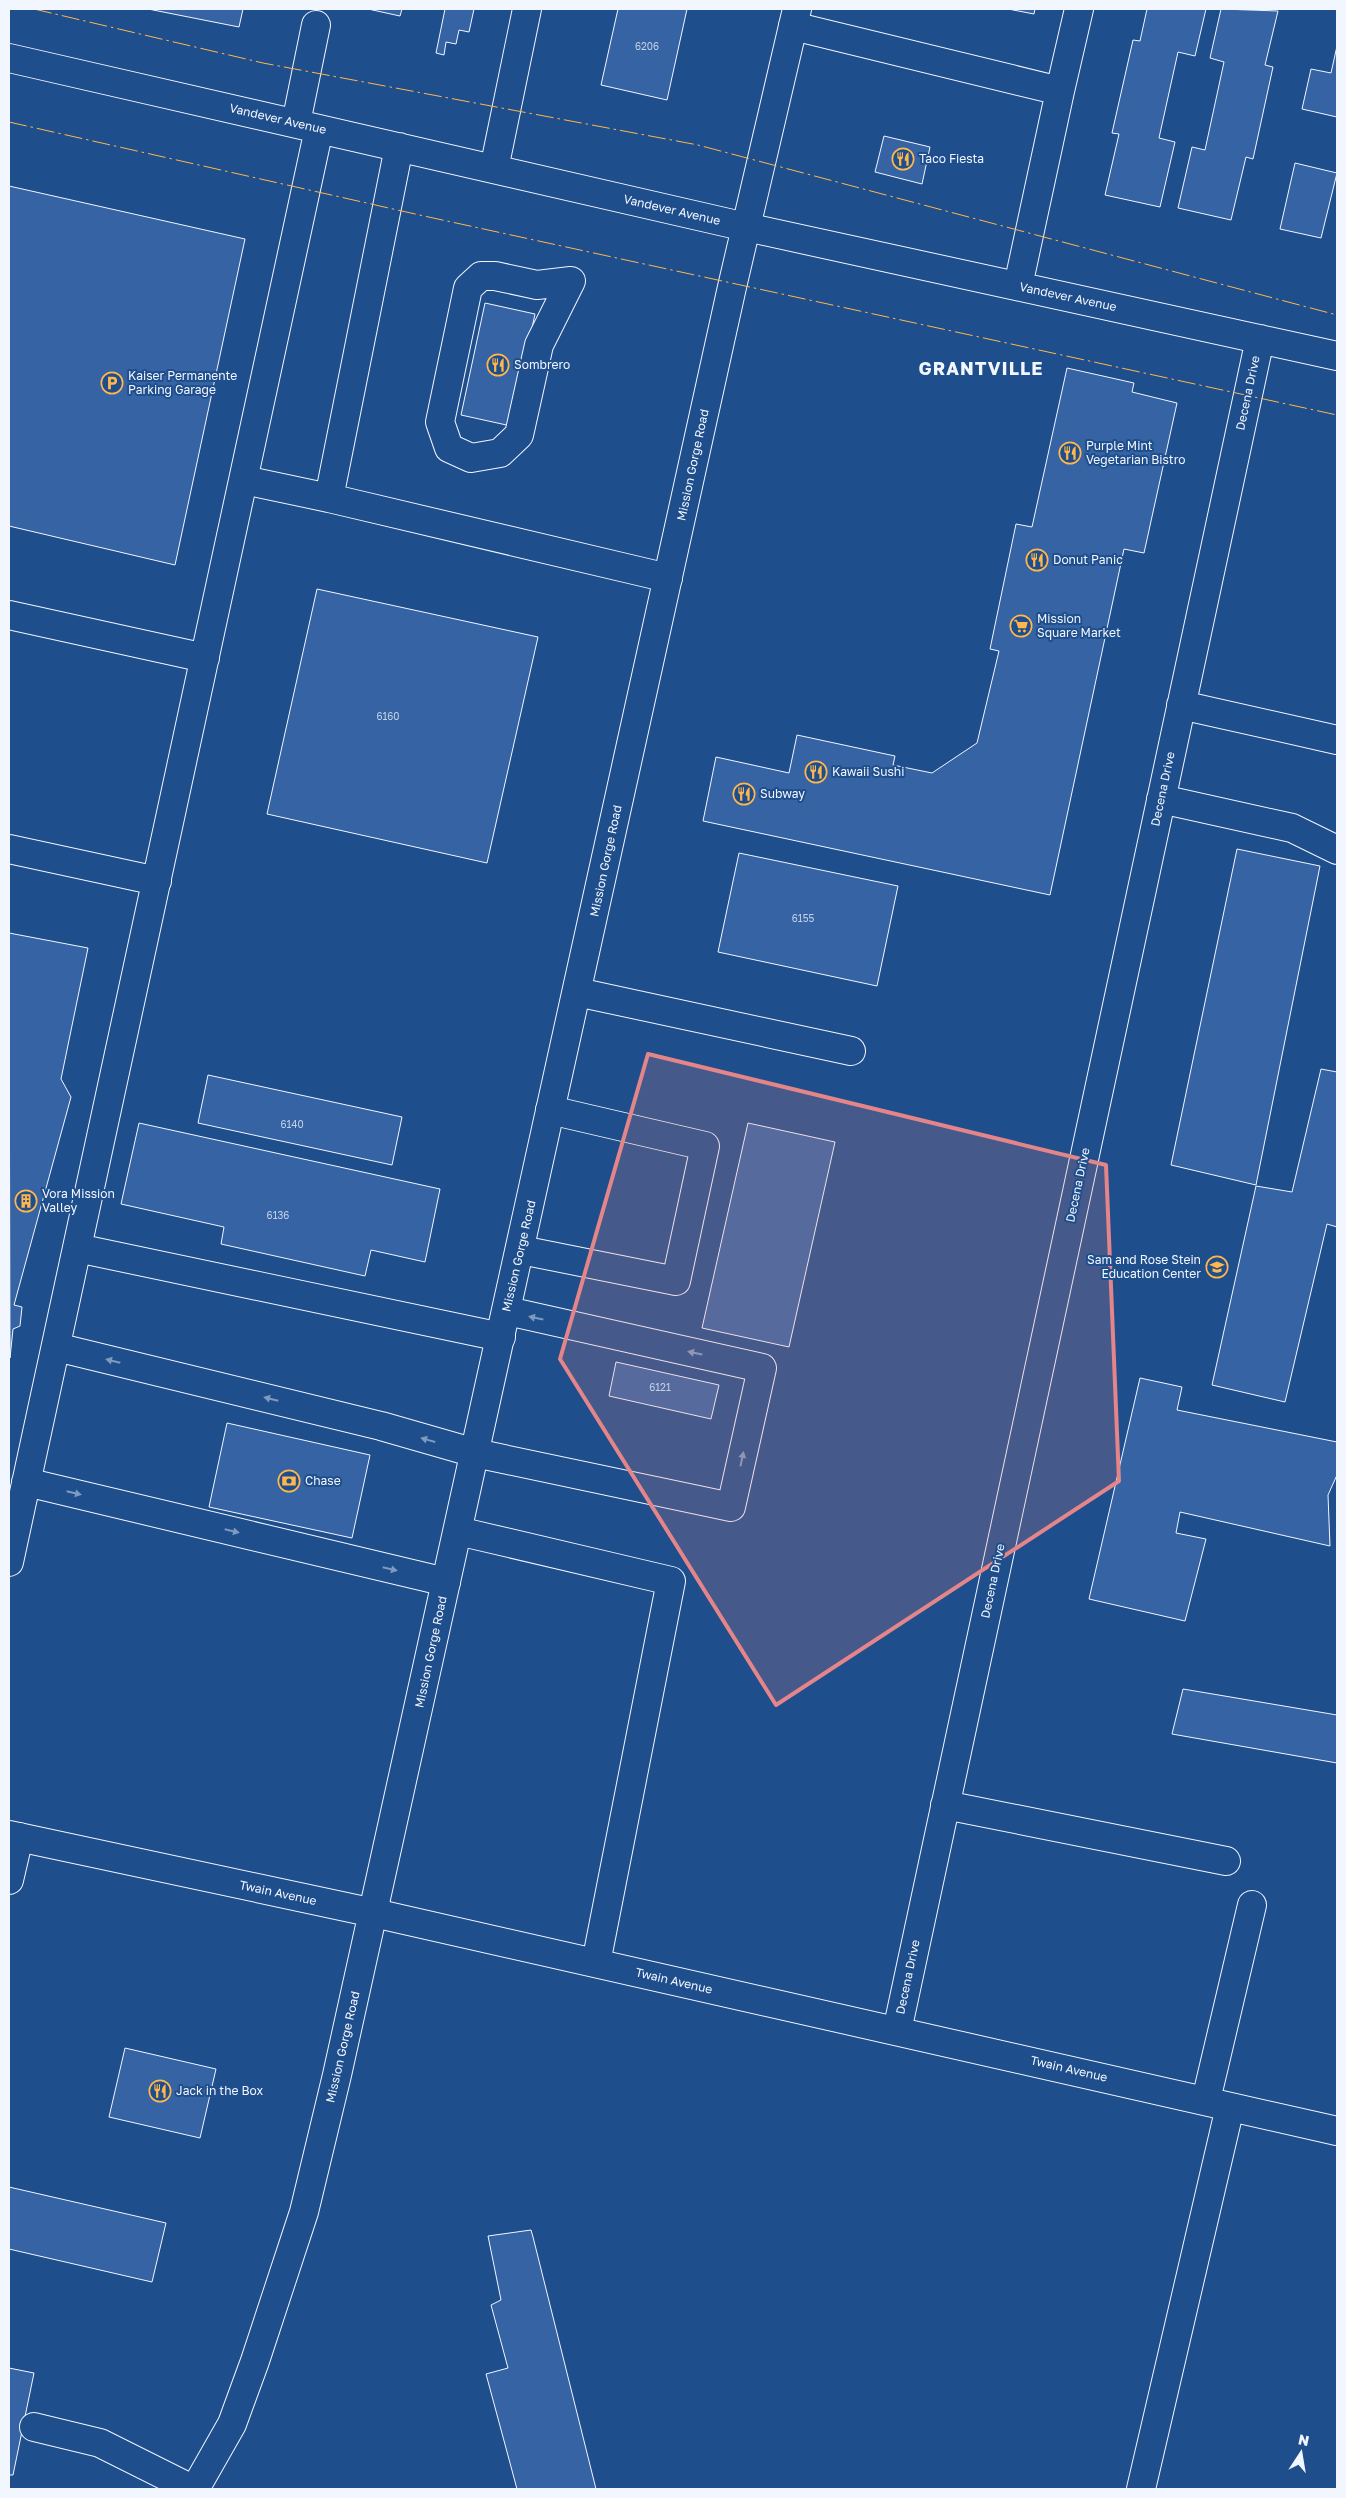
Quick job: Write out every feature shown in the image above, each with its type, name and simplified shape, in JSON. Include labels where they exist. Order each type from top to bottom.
[{"type":"street","points":[[494,169],[527,9]]},
{"type":"street","points":[[1018,286],[1079,9]]},
{"type":"street","points":[[795,17],[1060,91]]},
{"type":"street","name":"Mission Gorge Road","points":[[194,2489],[232,2424],[304,2212],[374,1913],[668,578],[795,17]]},
{"type":"street","points":[[9,1562],[244,480],[307,126],[316,25]]},
{"type":"street","name":"Vandever Avenue","points":[[9,58],[746,227],[1337,356]]},
{"type":"street","points":[[329,498],[400,147]]},
{"type":"street","points":[[481,276],[495,276],[537,285],[571,281],[539,345],[519,435],[500,453],[471,458],[449,448],[440,422],[468,288],[481,276]]},
{"type":"street","name":"Decena Drive","points":[[896,2031],[1260,339]]},
{"type":"street","points":[[244,480],[329,498],[668,578]]},
{"type":"street","points":[[9,614],[205,658]]},
{"type":"street","points":[[1181,705],[1337,740]]},
{"type":"street","points":[[1161,799],[1292,828],[1337,850]]},
{"type":"street","points":[[9,849],[158,880]]},
{"type":"street","points":[[577,992],[851,1051]]},
{"type":"street","points":[[521,1250],[676,1281],[705,1146],[550,1110]]},
{"type":"street","points":[[56,1347],[381,1426],[475,1453],[731,1507],[762,1368],[77,1248]]},
{"type":"street","points":[[26,1482],[446,1582]]},
{"type":"street","points":[[458,1530],[672,1581],[596,1963]]},
{"type":"street","points":[[945,1805],[1226,1861]]},
{"type":"street","points":[[9,1880],[14,1836]]},
{"type":"street","name":"Twain Avenue","points":[[14,1836],[374,1913],[1337,2131]]},
{"type":"street","points":[[1141,2489],[1218,2103],[1252,1905]]},
{"type":"street","points":[[34,2427],[100,2443],[194,2489]]},
{"type":"highlighted area","points":[[648,1054],[1106,1165],[1119,1481],[776,1705],[560,1359]]},
{"type":"building","points":[[148,9],[243,9],[239,27]]},
{"type":"building","points":[[368,9],[402,9],[400,16]]},
{"type":"building","points":[[445,9],[474,9],[469,32],[459,30],[456,44],[446,42],[444,55],[436,53]]},
{"type":"building","points":[[618,9],[687,9],[667,100],[601,85]]},
{"type":"building","points":[[1008,9],[1035,9],[1034,14]]},
{"type":"building","points":[[1147,9],[1206,9],[1195,56],[1178,52],[1159,138],[1175,142],[1160,207],[1105,195],[1119,134],[1112,133],[1133,40],[1140,41]]},
{"type":"building","points":[[1221,9],[1278,11],[1265,65],[1273,67],[1253,159],[1246,157],[1231,220],[1178,208],[1192,147],[1205,150],[1224,62],[1210,58]]},
{"type":"building","points":[[1337,46],[1337,117],[1302,109],[1311,69],[1331,73]]},
{"type":"building","points":[[884,136],[930,147],[922,184],[875,172]]},
{"type":"building","points":[[1295,163],[1337,173],[1321,238],[1280,229]]},
{"type":"building","name":"Kaiser Permanente Parking Garage","points":[[9,186],[245,239],[175,565],[9,526]]},
{"type":"building","name":"Sombrero","points":[[485,303],[535,314],[511,426],[461,415]]},
{"type":"building","points":[[1067,368],[1134,383],[1132,392],[1177,403],[1144,553],[1124,549],[1050,895],[703,821],[716,757],[789,773],[797,735],[895,756],[893,765],[932,773],[977,743],[999,651],[990,649],[1016,524],[1032,527]]},
{"type":"building","points":[[317,589],[538,637],[487,863],[267,814]]},
{"type":"building","points":[[1237,849],[1320,866],[1256,1185],[1171,1165]]},
{"type":"building","points":[[739,853],[898,886],[877,986],[718,952]]},
{"type":"building","name":"Vora Mission Valley","points":[[9,933],[88,948],[61,1079],[71,1097],[14,1305],[22,1307],[20,1326],[13,1329],[10,1358]]},
{"type":"building","points":[[1321,1069],[1337,1072],[1337,1227],[1327,1224],[1285,1402],[1212,1385],[1256,1186],[1292,1192]]},
{"type":"building","points":[[208,1075],[402,1117],[392,1165],[198,1123]]},
{"type":"building","points":[[139,1123],[440,1189],[425,1262],[371,1250],[365,1276],[221,1244],[224,1227],[121,1204]]},
{"type":"building","points":[[748,1123],[835,1142],[789,1347],[702,1328]]},
{"type":"building","points":[[616,1362],[719,1385],[711,1419],[609,1396]]},
{"type":"building","points":[[1140,1378],[1182,1387],[1177,1410],[1337,1442],[1337,1475],[1328,1495],[1330,1546],[1180,1512],[1176,1533],[1206,1539],[1185,1621],[1089,1599]]},
{"type":"building","name":"Chase","points":[[227,1423],[370,1455],[352,1538],[209,1507]]},
{"type":"building","points":[[1183,1689],[1337,1715],[1337,1763],[1172,1734]]},
{"type":"building","points":[[125,2048],[216,2069],[200,2138],[109,2117]]},
{"type":"building","points":[[9,2187],[166,2223],[152,2282],[9,2249]]},
{"type":"building","points":[[531,2230],[596,2489],[517,2489],[486,2374],[508,2368],[491,2305],[501,2300],[488,2236]]},
{"type":"building","points":[[9,2368],[34,2373],[13,2475],[9,2475]]},
{"type":"power","points":[[34,9],[263,63],[698,145],[1337,315]]},
{"type":"power","points":[[9,122],[424,216],[1337,415]]},
{"type":"place","name":"Taco Fiesta","points":[[903,159]]},
{"type":"place","name":"Sombrero","points":[[498,365]]},
{"type":"place","name":"Kaiser Permanente Parking Garage","points":[[112,383]]},
{"type":"place","name":"Purple Mint Vegetarian Bistro","points":[[1070,453]]},
{"type":"place","name":"Donut Panic","points":[[1037,560]]},
{"type":"place","name":"Mission Square Market","points":[[1021,626]]},
{"type":"place","name":"Kawaii Sushi","points":[[816,772]]},
{"type":"place","name":"Subway","points":[[744,794]]},
{"type":"place","name":"Vora Mission Valley","points":[[26,1201]]},
{"type":"place","name":"Sam and Rose Stein Education Center","points":[[1217,1267]]},
{"type":"place","name":"Chase","points":[[289,1481]]},
{"type":"place","name":"Jack in the Box","points":[[160,2091]]},
{"type":"district","name":"GRANTVILLE","points":[[981,369]]}]
